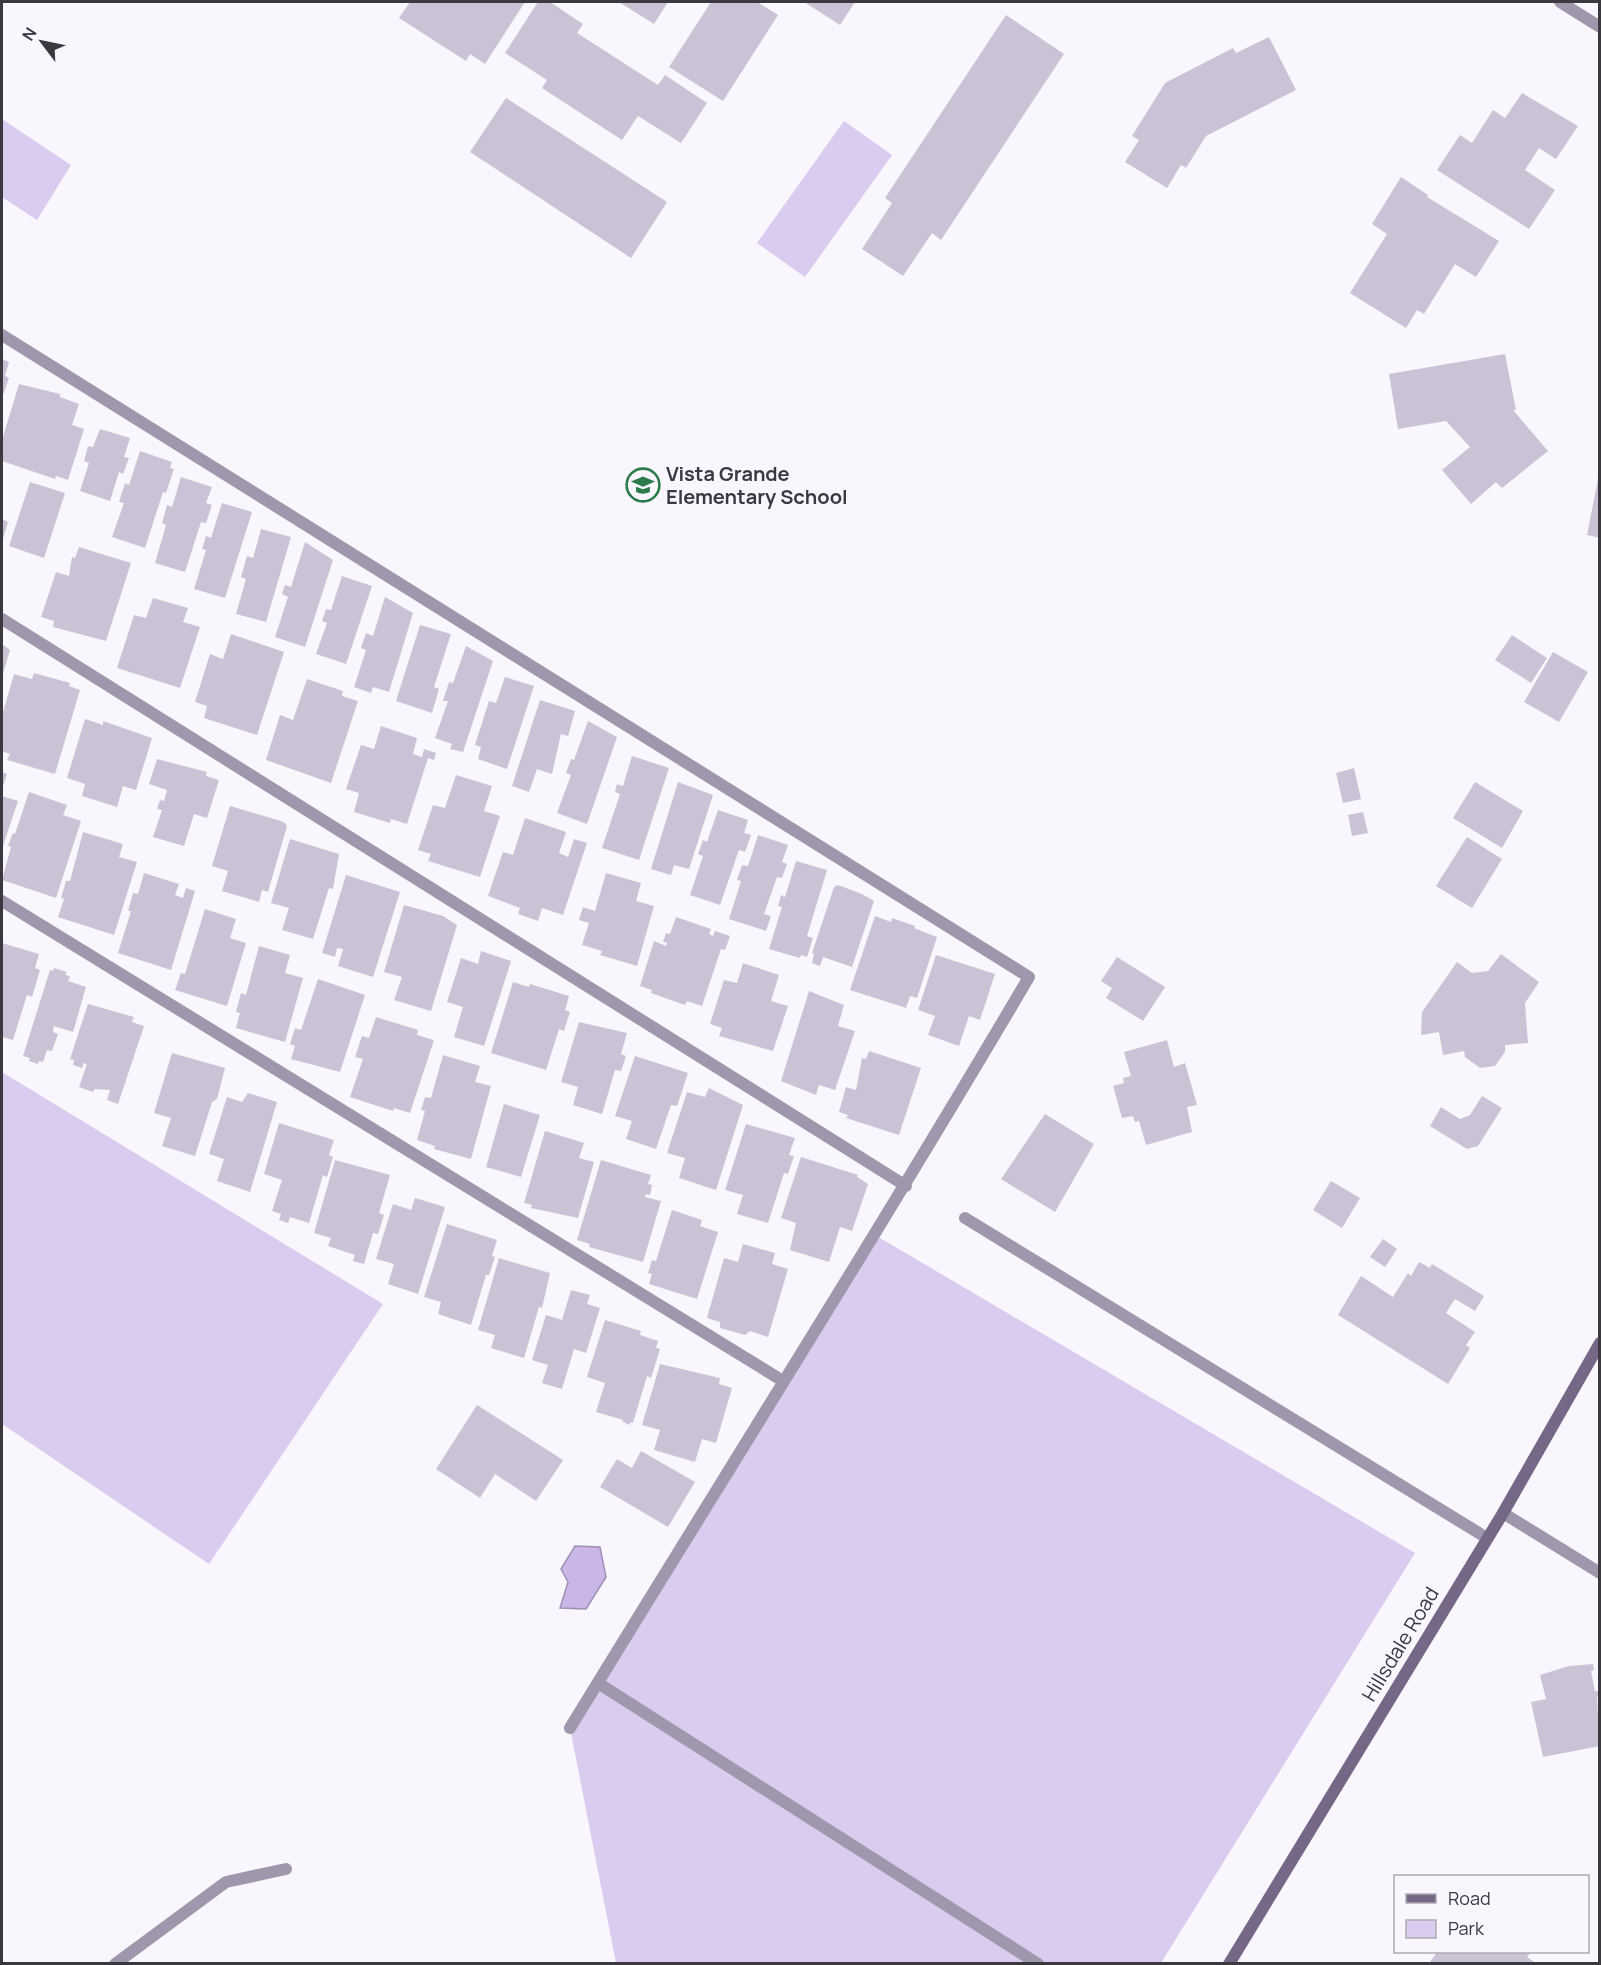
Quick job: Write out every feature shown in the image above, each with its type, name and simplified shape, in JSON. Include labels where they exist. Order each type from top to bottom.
[{"type":"main road","name":"Hillsdale Road","points":[[1229,1964],[1503,1513],[1599,1343]]},
{"type":"street","points":[[1560,2],[1599,27]]},
{"type":"street","points":[[2,335],[1029,977],[906,1186],[570,1728]]},
{"type":"street","points":[[2,619],[906,1186]]},
{"type":"street","points":[[2,901],[783,1381]]},
{"type":"street","points":[[964,1218],[1487,1538]]},
{"type":"street","points":[[1503,1513],[1599,1573]]},
{"type":"street","points":[[598,1683],[1038,1964]]},
{"type":"street","points":[[115,1964],[226,1882],[286,1869]]},
{"type":"green space","points":[[2,119],[71,165],[37,220],[2,197]]},
{"type":"green space","points":[[844,121],[892,155],[805,277],[757,243]]},
{"type":"green space","points":[[2,1072],[383,1304],[209,1564],[2,1424]]},
{"type":"green space","points":[[875,1235],[1415,1553],[1161,1963],[616,1963],[570,1728]]},
{"type":"shaded area","points":[[575,1546],[600,1547],[606,1577],[586,1609],[560,1608],[568,1582],[561,1569]]},
{"type":"building","points":[[410,2],[525,2],[485,64],[470,54],[466,61],[399,18]]},
{"type":"building","points":[[538,2],[550,2],[583,24],[577,33],[658,85],[665,75],[707,103],[681,143],[638,116],[622,140],[542,88],[547,80],[505,53]]},
{"type":"building","points":[[619,2],[668,2],[654,24]]},
{"type":"building","points":[[711,2],[757,2],[778,15],[723,101],[669,67]]},
{"type":"building","points":[[804,2],[855,2],[840,25]]},
{"type":"building","points":[[1006,15],[1064,54],[941,240],[932,233],[903,276],[862,249],[892,203],[885,198]]},
{"type":"building","points":[[1269,37],[1296,90],[1206,136],[1186,168],[1181,165],[1167,188],[1125,162],[1139,140],[1132,136],[1165,83],[1233,48],[1236,53]]},
{"type":"building","points":[[1522,93],[1578,126],[1556,159],[1539,148],[1525,170],[1555,190],[1529,229],[1437,170],[1460,135],[1472,143],[1493,110],[1505,118]]},
{"type":"building","points":[[506,98],[667,202],[631,258],[470,152]]},
{"type":"building","points":[[1401,177],[1428,195],[1427,197],[1499,241],[1476,277],[1455,264],[1424,314],[1417,310],[1406,328],[1350,293],[1387,234],[1372,224]]},
{"type":"building","points":[[1505,354],[1516,410],[1513,410],[1548,451],[1502,488],[1496,482],[1471,504],[1442,470],[1470,447],[1446,421],[1398,429],[1389,374]]},
{"type":"building","points":[[2,359],[9,362],[5,376],[9,378],[2,398]]},
{"type":"building","points":[[19,384],[60,394],[60,397],[79,404],[72,425],[84,429],[68,480],[56,476],[55,479],[2,461],[2,440]]},
{"type":"building","points":[[100,429],[130,438],[124,457],[129,458],[123,474],[119,472],[110,501],[80,491],[89,463],[84,461],[88,446],[93,447]]},
{"type":"building","points":[[140,451],[172,462],[170,468],[174,469],[166,493],[163,492],[145,548],[112,537],[124,503],[119,502],[125,483],[129,485]]},
{"type":"building","points":[[181,477],[212,487],[206,503],[212,505],[206,523],[201,522],[185,572],[155,563],[166,525],[162,523],[167,505],[172,507]]},
{"type":"building","points":[[1598,479],[1600,479],[1600,538],[1587,535]]},
{"type":"building","points":[[30,482],[65,493],[44,558],[9,546]]},
{"type":"building","points":[[222,503],[252,512],[225,598],[194,589],[206,550],[202,549],[206,536],[211,538]]},
{"type":"building","points":[[2,519],[8,522],[2,542]]},
{"type":"building","points":[[261,529],[291,537],[266,622],[236,614],[246,579],[241,577],[247,556],[253,558]]},
{"type":"building","points":[[305,542],[333,560],[305,647],[275,637],[288,597],[282,594],[285,585],[291,587]]},
{"type":"building","points":[[79,547],[131,563],[106,641],[53,627],[54,621],[41,617],[56,572],[69,576],[72,557],[75,558]]},
{"type":"building","points":[[342,576],[372,586],[346,664],[316,654],[327,623],[322,621],[326,609],[331,610]]},
{"type":"building","points":[[385,597],[413,613],[389,692],[373,687],[371,693],[354,687],[366,650],[361,648],[366,633],[373,636]]},
{"type":"building","points":[[153,598],[188,608],[183,622],[200,627],[180,688],[117,668],[134,615],[146,618]]},
{"type":"building","points":[[420,625],[451,634],[434,687],[439,689],[432,713],[396,701]]},
{"type":"building","points":[[231,634],[284,652],[257,735],[204,718],[207,706],[195,702],[210,654],[223,659]]},
{"type":"building","points":[[1512,635],[1547,658],[1531,683],[1495,660]]},
{"type":"building","points":[[2,644],[10,650],[2,677]]},
{"type":"building","points":[[466,646],[493,661],[463,752],[450,749],[452,744],[435,738],[448,701],[443,701],[449,682],[453,683]]},
{"type":"building","points":[[1553,652],[1588,672],[1559,722],[1524,702]]},
{"type":"building","points":[[34,673],[70,683],[69,686],[80,690],[55,774],[7,760],[10,754],[2,751],[2,716],[14,674],[32,679]]},
{"type":"building","points":[[505,677],[534,686],[507,769],[478,759],[481,747],[475,745],[489,701],[496,703]]},
{"type":"building","points":[[307,679],[343,691],[342,696],[358,701],[331,783],[266,760],[280,715],[293,720]]},
{"type":"building","points":[[540,700],[575,711],[568,736],[561,734],[552,774],[537,769],[529,792],[512,786]]},
{"type":"building","points":[[85,719],[103,725],[103,721],[152,738],[136,790],[123,786],[117,807],[82,796],[85,784],[67,778]]},
{"type":"building","points":[[588,721],[617,737],[587,824],[557,813],[571,775],[566,773],[571,759],[574,760]]},
{"type":"building","points":[[381,726],[417,738],[413,754],[422,757],[424,749],[436,753],[434,760],[428,758],[407,824],[391,819],[390,823],[354,812],[359,793],[346,789],[361,745],[374,749]]},
{"type":"building","points":[[632,756],[669,768],[639,860],[602,848],[620,794],[615,792],[617,784],[623,786]]},
{"type":"building","points":[[157,759],[207,772],[206,776],[219,780],[207,818],[194,814],[184,846],[153,837],[162,810],[157,809],[160,800],[164,801],[167,790],[149,784]]},
{"type":"building","points":[[1354,768],[1361,799],[1343,803],[1336,773]]},
{"type":"building","points":[[2,772],[7,774],[2,789]]},
{"type":"building","points":[[456,775],[492,786],[484,811],[500,816],[480,877],[428,861],[431,854],[418,850],[433,805],[445,808]]},
{"type":"building","points":[[678,782],[713,795],[689,869],[674,865],[671,875],[651,869]]},
{"type":"building","points":[[1475,782],[1523,811],[1502,848],[1453,818]]},
{"type":"building","points":[[29,792],[67,805],[63,815],[81,821],[56,898],[2,880],[11,847],[8,846],[13,833],[15,834]]},
{"type":"building","points":[[2,796],[18,801],[2,849]]},
{"type":"building","points":[[230,806],[284,822],[287,826],[268,892],[262,890],[259,902],[222,891],[228,871],[212,866]]},
{"type":"building","points":[[718,810],[748,820],[744,833],[751,835],[745,852],[739,850],[720,905],[690,895],[703,856],[698,854],[703,840],[707,842]]},
{"type":"building","points":[[1363,812],[1368,833],[1352,836],[1348,815]]},
{"type":"building","points":[[525,818],[566,832],[559,853],[568,857],[574,839],[587,843],[563,915],[542,908],[538,921],[518,914],[520,908],[488,896],[503,852],[513,855]]},
{"type":"building","points":[[83,832],[123,844],[119,857],[137,862],[114,935],[58,917],[64,899],[61,898],[66,881],[70,881]]},
{"type":"building","points":[[758,835],[788,845],[782,862],[787,864],[782,878],[777,877],[764,914],[771,916],[766,931],[729,919],[741,881],[737,880],[742,865],[748,866]]},
{"type":"building","points":[[1467,837],[1502,859],[1472,908],[1436,886]]},
{"type":"building","points":[[290,839],[339,854],[333,889],[329,888],[313,939],[282,930],[289,908],[271,903]]},
{"type":"building","points":[[796,861],[827,870],[807,936],[813,938],[807,957],[801,955],[800,958],[769,949],[782,907],[778,906],[781,895],[785,897]]},
{"type":"building","points":[[144,873],[179,884],[175,895],[183,898],[186,888],[195,891],[171,970],[118,953],[131,911],[128,911],[133,893],[138,894]]},
{"type":"building","points":[[606,873],[641,883],[636,901],[654,906],[637,966],[600,955],[602,951],[582,945],[589,923],[579,920],[583,907],[595,911]]},
{"type":"building","points":[[346,875],[400,892],[373,977],[338,966],[343,949],[337,948],[335,957],[322,953]]},
{"type":"building","points":[[838,885],[874,901],[852,967],[823,957],[820,966],[812,963],[814,954],[812,953],[834,887]]},
{"type":"building","points":[[404,905],[443,916],[457,925],[431,1011],[394,1000],[402,977],[384,972]]},
{"type":"building","points":[[205,909],[236,919],[230,938],[246,943],[227,1006],[175,990],[181,973],[185,974]]},
{"type":"building","points":[[875,916],[891,922],[892,918],[937,937],[917,998],[910,996],[906,1008],[850,990]]},
{"type":"building","points":[[676,917],[711,929],[709,934],[713,936],[715,931],[730,936],[725,950],[721,949],[702,1006],[687,1001],[685,1005],[651,993],[652,990],[640,986],[654,941],[666,946],[667,943],[663,942],[666,933],[670,934]]},
{"type":"building","points":[[2,943],[39,954],[35,968],[40,970],[32,997],[27,995],[13,1040],[2,1037]]},
{"type":"building","points":[[259,946],[290,955],[285,973],[303,978],[285,1042],[236,1028],[240,1013],[236,1012],[241,993],[246,995]]},
{"type":"building","points":[[481,951],[511,961],[484,1046],[454,1037],[463,1007],[447,1002],[461,958],[478,964]]},
{"type":"building","points":[[1501,954],[1539,982],[1525,1003],[1528,1043],[1505,1045],[1505,1052],[1495,1066],[1480,1068],[1465,1057],[1464,1051],[1443,1055],[1439,1032],[1421,1035],[1422,1012],[1457,962],[1472,973],[1488,971]]},
{"type":"building","points":[[936,955],[995,974],[980,1020],[969,1016],[959,1046],[928,1035],[935,1016],[918,1010]]},
{"type":"building","points":[[1117,957],[1165,987],[1143,1021],[1106,998],[1112,988],[1101,981]]},
{"type":"building","points":[[743,963],[779,975],[771,1001],[788,1006],[773,1051],[719,1036],[722,1028],[710,1024],[724,980],[737,983]]},
{"type":"building","points":[[54,968],[67,972],[65,975],[70,976],[68,981],[86,987],[73,1032],[54,1026],[53,1032],[58,1034],[52,1051],[47,1050],[43,1062],[39,1061],[38,1064],[23,1056],[50,970],[53,971]]},
{"type":"building","points":[[318,979],[365,995],[340,1072],[291,1059],[295,1046],[290,1044],[295,1028],[301,1030]]},
{"type":"building","points":[[513,982],[529,987],[530,984],[569,996],[565,1010],[570,1012],[564,1031],[559,1029],[546,1070],[491,1053]]},
{"type":"building","points":[[809,991],[844,1005],[838,1026],[855,1031],[835,1090],[819,1085],[816,1095],[781,1081]]},
{"type":"building","points":[[88,1004],[134,1017],[132,1022],[144,1026],[118,1104],[107,1100],[110,1090],[95,1089],[93,1092],[79,1087],[87,1064],[84,1063],[82,1068],[73,1065],[74,1060],[70,1059]]},
{"type":"building","points":[[376,1017],[418,1030],[417,1035],[434,1040],[410,1113],[394,1108],[393,1111],[350,1097],[363,1059],[355,1057],[362,1036],[369,1038]]},
{"type":"building","points":[[579,1022],[627,1033],[621,1054],[626,1056],[621,1071],[615,1070],[602,1114],[573,1105],[578,1087],[561,1082]]},
{"type":"building","points":[[1167,1040],[1174,1067],[1185,1063],[1197,1105],[1187,1107],[1192,1132],[1146,1145],[1139,1121],[1135,1122],[1133,1116],[1122,1118],[1113,1086],[1124,1083],[1123,1078],[1131,1076],[1124,1052]]},
{"type":"building","points":[[869,1051],[921,1068],[899,1135],[846,1118],[848,1115],[839,1112],[846,1087],[856,1090],[862,1058],[866,1059]]},
{"type":"building","points":[[172,1053],[225,1068],[217,1099],[212,1102],[195,1156],[162,1146],[171,1118],[154,1113]]},
{"type":"building","points":[[443,1055],[480,1066],[475,1082],[491,1086],[471,1159],[434,1149],[435,1146],[417,1140],[425,1111],[421,1110],[425,1097],[431,1098]]},
{"type":"building","points":[[635,1056],[688,1073],[677,1106],[671,1105],[656,1149],[626,1139],[632,1121],[615,1116]]},
{"type":"building","points":[[709,1088],[743,1105],[716,1190],[679,1178],[685,1158],[667,1153],[687,1092],[705,1097]]},
{"type":"building","points":[[248,1093],[277,1102],[250,1192],[217,1181],[224,1159],[209,1154],[227,1097],[242,1102]]},
{"type":"building","points":[[1482,1096],[1502,1108],[1478,1146],[1467,1149],[1430,1126],[1441,1107],[1460,1119],[1470,1115]]},
{"type":"building","points":[[504,1104],[540,1115],[521,1177],[486,1167]]},
{"type":"building","points":[[1045,1114],[1094,1144],[1055,1212],[1001,1179]]},
{"type":"building","points":[[279,1123],[334,1140],[329,1155],[333,1157],[327,1177],[323,1175],[309,1223],[290,1217],[288,1223],[279,1220],[281,1214],[272,1211],[282,1180],[264,1174]]},
{"type":"building","points":[[746,1124],[795,1138],[789,1155],[794,1156],[788,1174],[784,1173],[768,1223],[737,1214],[743,1195],[725,1190]]},
{"type":"building","points":[[545,1131],[584,1143],[579,1158],[594,1162],[578,1218],[531,1208],[532,1205],[524,1203]]},
{"type":"building","points":[[801,1157],[858,1175],[857,1177],[868,1184],[852,1231],[840,1227],[829,1262],[790,1250],[796,1223],[781,1218]]},
{"type":"building","points":[[335,1160],[390,1175],[379,1213],[384,1215],[378,1234],[373,1233],[364,1264],[353,1261],[355,1255],[328,1246],[331,1238],[314,1233]]},
{"type":"building","points":[[601,1160],[651,1175],[648,1184],[652,1185],[650,1195],[646,1194],[645,1197],[661,1201],[643,1262],[589,1247],[590,1244],[577,1240]]},
{"type":"building","points":[[1331,1181],[1360,1198],[1342,1228],[1313,1210]]},
{"type":"building","points":[[415,1198],[445,1207],[418,1294],[388,1284],[394,1264],[376,1259],[393,1204],[411,1210]]},
{"type":"building","points":[[672,1210],[702,1220],[700,1226],[718,1232],[697,1299],[649,1284],[652,1274],[648,1273],[652,1260],[656,1261]]},
{"type":"building","points":[[447,1224],[497,1240],[492,1256],[495,1257],[489,1275],[486,1275],[471,1325],[438,1314],[441,1302],[424,1297]]},
{"type":"building","points":[[1383,1239],[1397,1249],[1385,1267],[1370,1257]]},
{"type":"building","points":[[743,1244],[775,1253],[772,1264],[788,1269],[768,1337],[750,1331],[745,1335],[720,1328],[720,1322],[707,1318],[724,1258],[738,1262]]},
{"type":"building","points":[[499,1258],[550,1273],[542,1308],[539,1307],[524,1358],[491,1348],[495,1335],[478,1330]]},
{"type":"building","points":[[1419,1262],[1430,1268],[1432,1264],[1484,1296],[1475,1311],[1455,1299],[1446,1313],[1475,1332],[1466,1345],[1470,1348],[1448,1384],[1338,1315],[1361,1276],[1393,1297],[1408,1273],[1411,1276]]},
{"type":"building","points":[[571,1290],[590,1295],[587,1304],[600,1308],[586,1353],[574,1349],[562,1389],[542,1383],[548,1365],[532,1360],[546,1315],[562,1320]]},
{"type":"building","points":[[605,1320],[641,1331],[640,1335],[658,1341],[656,1348],[660,1349],[651,1378],[647,1376],[633,1423],[630,1422],[630,1425],[623,1420],[596,1412],[605,1383],[587,1377]]},
{"type":"building","points":[[660,1364],[720,1378],[719,1384],[732,1388],[716,1443],[702,1439],[695,1462],[654,1450],[660,1430],[642,1425]]},
{"type":"building","points":[[477,1405],[563,1460],[536,1501],[495,1474],[480,1498],[436,1469]]},
{"type":"building","points":[[641,1451],[695,1482],[668,1527],[600,1487],[617,1459],[632,1468]]},
{"type":"building","points":[[1593,1664],[1594,1670],[1591,1671],[1595,1691],[1600,1692],[1597,1698],[1600,1746],[1543,1757],[1531,1702],[1546,1699],[1540,1675],[1569,1666]]},
{"type":"building","points":[[1436,1953],[1530,1953],[1527,1957],[1537,1964],[1433,1964],[1430,1962]]},
{"type":"place","name":"Vista Grande Elementary School","points":[[643,485]]}]
